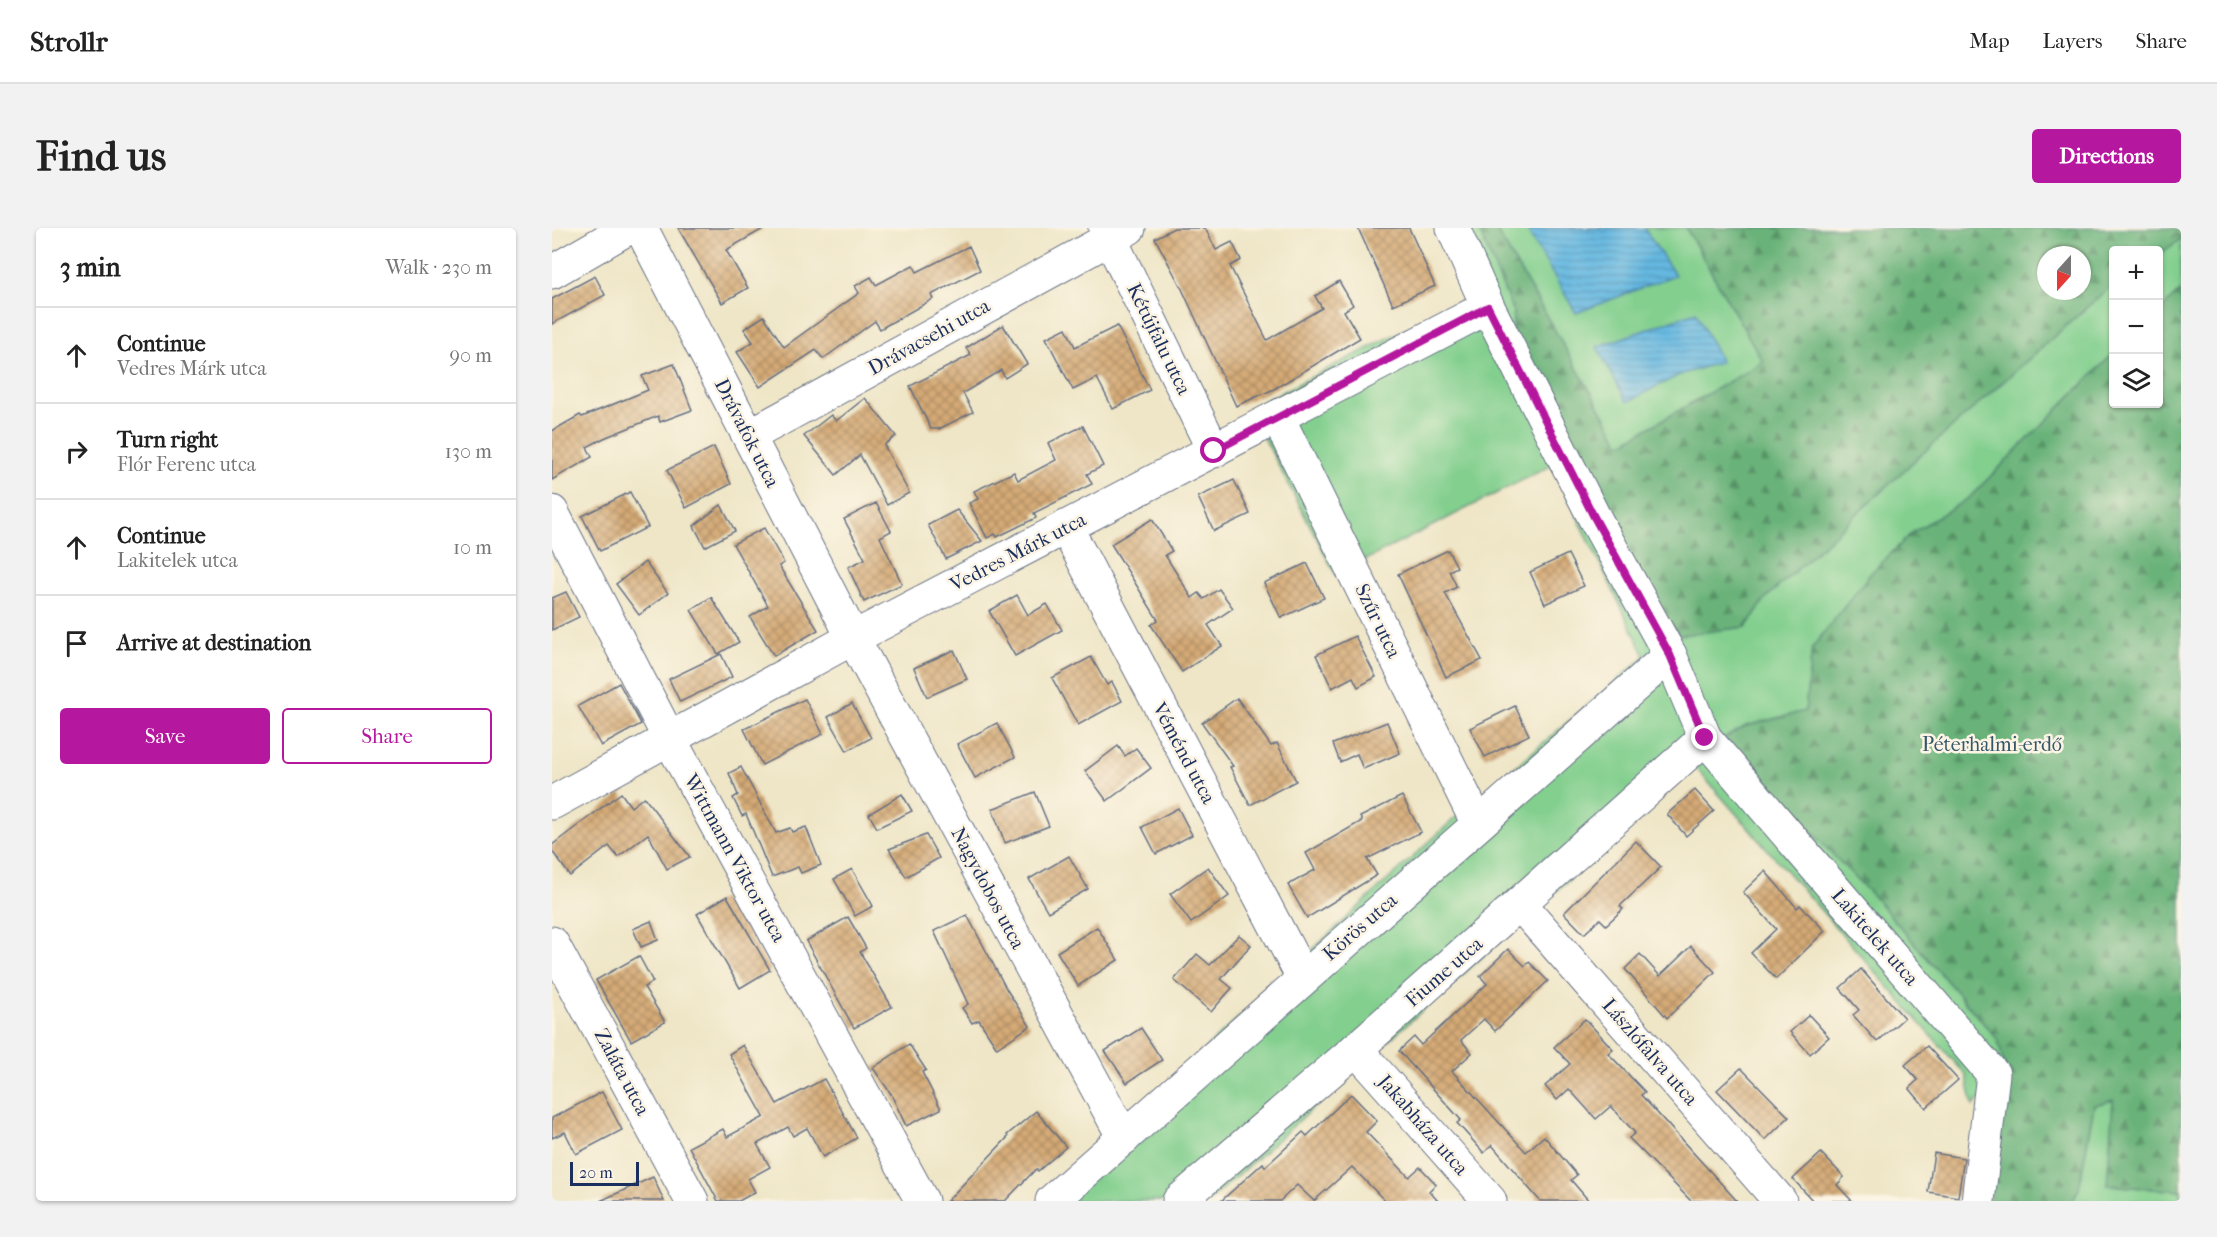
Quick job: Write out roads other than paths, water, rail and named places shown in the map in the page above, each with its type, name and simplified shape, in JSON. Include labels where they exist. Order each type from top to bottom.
[{"type":"street","points":[[552,272],[628,228]]},
{"type":"street","name":"Drávafok utca","points":[[641,228],[853,638]]},
{"type":"street","name":"Lakitelek utca","points":[[1453,228],[1488,307],[1593,515],[1670,655],[1705,738],[1993,1074],[1978,1201]]},
{"type":"street","name":"Drávacsehi utca","points":[[749,436],[1115,231]]},
{"type":"street","name":"Kétújfalu utca","points":[[1115,231],[1214,451]]},
{"type":"street","name":"Vedres Márk utca","points":[[552,803],[853,638],[1488,307]]},
{"type":"street","name":"Szűr utca","points":[[1278,417],[1478,824]]},
{"type":"street","name":"Wittmann Viktor utca","points":[[552,512],[669,738],[922,1201]]},
{"type":"street","name":"Véménd utca","points":[[1066,527],[1303,978]]},
{"type":"street","name":"Nagydobos utca","points":[[853,638],[1124,1138]]},
{"type":"street","name":"Körös utca","points":[[1052,1201],[1670,655]]},
{"type":"street","name":"Fiume utca","points":[[1190,1198],[1705,738]]},
{"type":"street","name":"Lászlófalva utca","points":[[1521,904],[1780,1201]]},
{"type":"street","name":"Zaláta utca","points":[[552,943],[692,1201]]},
{"type":"street","name":"Jakabháza utca","points":[[1356,1049],[1490,1201]]},
{"type":"water","points":[[1537,228],[1644,228],[1675,275],[1576,313],[1528,232]]},
{"type":"water","points":[[1696,312],[1721,362],[1679,375],[1627,402],[1597,347]]},
{"type":"park label","name":"Péterhalmi-erdő","points":[[1992,744]]}]
